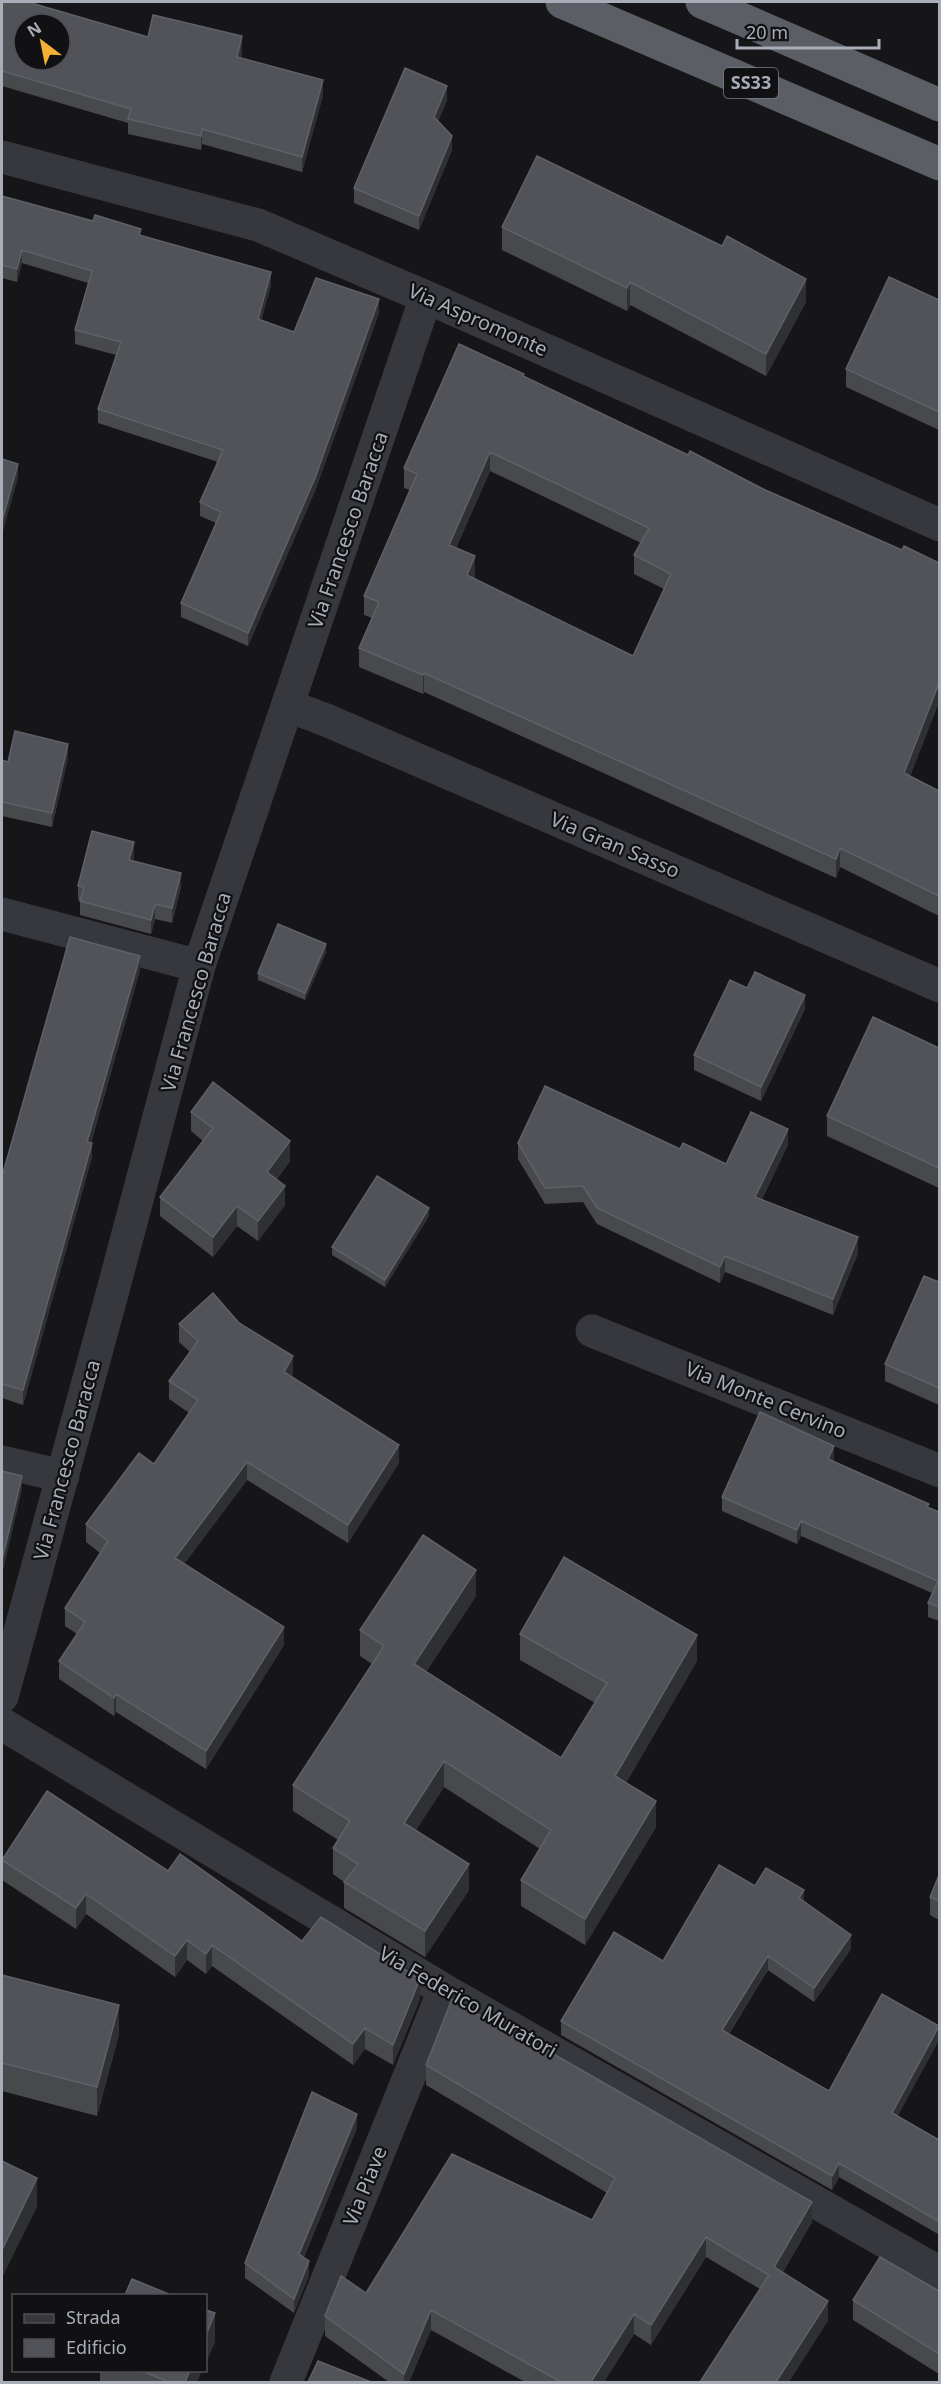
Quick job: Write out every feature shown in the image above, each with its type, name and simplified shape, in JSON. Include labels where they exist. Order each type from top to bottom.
[{"type":"highway","name":"SS33","points":[[562,2],[939,164]]},
{"type":"highway","points":[[702,2],[939,105]]},
{"type":"street","name":"Via Aspromonte","points":[[2,157],[258,225],[426,297],[939,525]]},
{"type":"street","name":"Via Francesco Baracca","points":[[2,1697],[199,966],[426,297]]},
{"type":"street","name":"Via Gran Sasso","points":[[289,706],[939,986]]},
{"type":"street","points":[[2,914],[199,966]]},
{"type":"street","name":"Via Monte Cervino","points":[[592,1331],[939,1471]]},
{"type":"street","points":[[2,1462],[63,1476]]},
{"type":"street","name":"Via Federico Muratori","points":[[2,1724],[444,1990],[939,2273]]},
{"type":"street","name":"Via Piave","points":[[286,2382],[444,1990]]},
{"type":"building","points":[[2,2],[28,2],[62,12],[12,12],[12,72],[72,72],[72,15],[148,37],[153,15],[242,36],[237,57],[323,80],[302,157],[202,129],[201,136],[128,119],[131,109],[2,71]]},
{"type":"building","points":[[405,68],[447,86],[434,117],[452,136],[419,216],[354,188]]},
{"type":"building","points":[[537,156],[722,246],[727,236],[806,279],[766,354],[630,282],[627,288],[502,227]]},
{"type":"building","points":[[2,196],[93,221],[95,215],[141,229],[139,235],[271,272],[258,319],[294,332],[316,278],[379,299],[315,478],[248,633],[181,603],[221,512],[200,502],[223,450],[98,409],[121,342],[75,330],[92,271],[22,250],[17,269],[2,265]]},
{"type":"building","points":[[889,277],[939,300],[939,412],[846,369]]},
{"type":"building","points":[[459,344],[688,455],[690,451],[763,489],[902,550],[904,546],[939,563],[939,683],[904,773],[939,791],[939,896],[840,848],[836,859],[424,673],[423,675],[359,648],[379,602],[364,596],[417,474],[404,468]],"holes":[[[490,452],[649,528],[634,555],[671,574],[633,656],[467,575],[475,556],[449,545]]]},
{"type":"building","points":[[2,459],[18,464],[2,521]]},
{"type":"building","points":[[15,731],[68,744],[52,813],[2,802],[2,760],[8,762]]},
{"type":"building","points":[[92,831],[134,842],[129,860],[181,873],[172,908],[155,904],[151,920],[80,901],[84,887],[78,886]]},
{"type":"building","points":[[278,924],[326,944],[305,993],[258,973]]},
{"type":"building","points":[[70,937],[140,956],[87,1142],[92,1143],[23,1390],[2,1384],[2,1173]]},
{"type":"building","points":[[755,972],[805,995],[761,1087],[694,1055],[730,980],[747,988]]},
{"type":"building","points":[[873,1017],[939,1048],[939,1168],[827,1116]]},
{"type":"building","points":[[213,1082],[290,1141],[267,1172],[285,1186],[258,1221],[237,1206],[213,1237],[160,1197],[213,1128],[191,1112]]},
{"type":"building","points":[[545,1086],[680,1149],[683,1143],[726,1164],[751,1112],[788,1129],[755,1197],[858,1237],[833,1299],[725,1256],[720,1267],[597,1208],[583,1186],[545,1188],[518,1143]]},
{"type":"building","points":[[377,1176],[429,1208],[385,1280],[332,1247]]},
{"type":"building","points":[[924,1276],[939,1282],[939,1388],[885,1364]]},
{"type":"building","points":[[213,1293],[239,1323],[293,1356],[284,1372],[399,1445],[348,1525],[247,1462],[175,1558],[284,1627],[206,1751],[116,1694],[114,1698],[59,1661],[85,1622],[65,1608],[108,1541],[86,1524],[139,1453],[154,1464],[198,1400],[169,1381],[198,1341],[179,1324]]},
{"type":"building","points":[[760,1412],[834,1446],[828,1459],[929,1504],[927,1507],[939,1512],[939,1607],[928,1603],[938,1581],[801,1521],[797,1530],[722,1497]]},
{"type":"building","points":[[2,1471],[22,1476],[2,1560]]},
{"type":"building","points":[[423,1535],[476,1570],[414,1664],[561,1758],[607,1683],[520,1634],[564,1557],[697,1635],[615,1776],[656,1801],[585,1919],[521,1880],[551,1830],[444,1761],[404,1823],[469,1864],[425,1931],[344,1882],[358,1864],[333,1848],[350,1821],[293,1785],[384,1646],[360,1630]]},
{"type":"building","points":[[47,1791],[168,1871],[180,1854],[302,1941],[321,1917],[420,1979],[393,2045],[365,2028],[353,2044],[212,1945],[206,1954],[187,1940],[175,1956],[86,1894],[76,1908],[2,1860]]},
{"type":"building","points":[[719,1865],[755,1886],[766,1868],[804,1890],[799,1898],[851,1935],[814,1988],[768,1956],[722,2030],[829,2091],[882,1994],[939,2026],[892,2113],[939,2140],[938,2221],[839,2163],[832,2176],[561,2021],[614,1932],[663,1961]]},
{"type":"building","points":[[939,1875],[939,1901],[930,1897]]},
{"type":"building","points":[[2,1975],[119,2005],[97,2087],[2,2063]]},
{"type":"building","points":[[452,1999],[540,2052],[543,2048],[812,2202],[774,2267],[828,2301],[776,2382],[700,2382],[769,2275],[706,2237],[651,2325],[634,2314],[591,2382],[561,2382],[431,2310],[404,2374],[325,2316],[341,2276],[366,2293],[452,2154],[592,2220],[615,2178],[426,2065]]},
{"type":"building","points":[[312,2092],[357,2114],[299,2254],[309,2261],[294,2299],[245,2263]]},
{"type":"building","points":[[2,2161],[37,2178],[2,2250]]},
{"type":"building","points":[[880,2257],[939,2291],[939,2354],[853,2300]]},
{"type":"building","points":[[132,2279],[169,2294],[125,2294]]},
{"type":"building","points":[[207,2310],[215,2313],[207,2333]]},
{"type":"building","points":[[318,2361],[371,2382],[308,2382]]},
{"type":"building","points":[[144,2372],[189,2372],[185,2382],[169,2382]]}]
